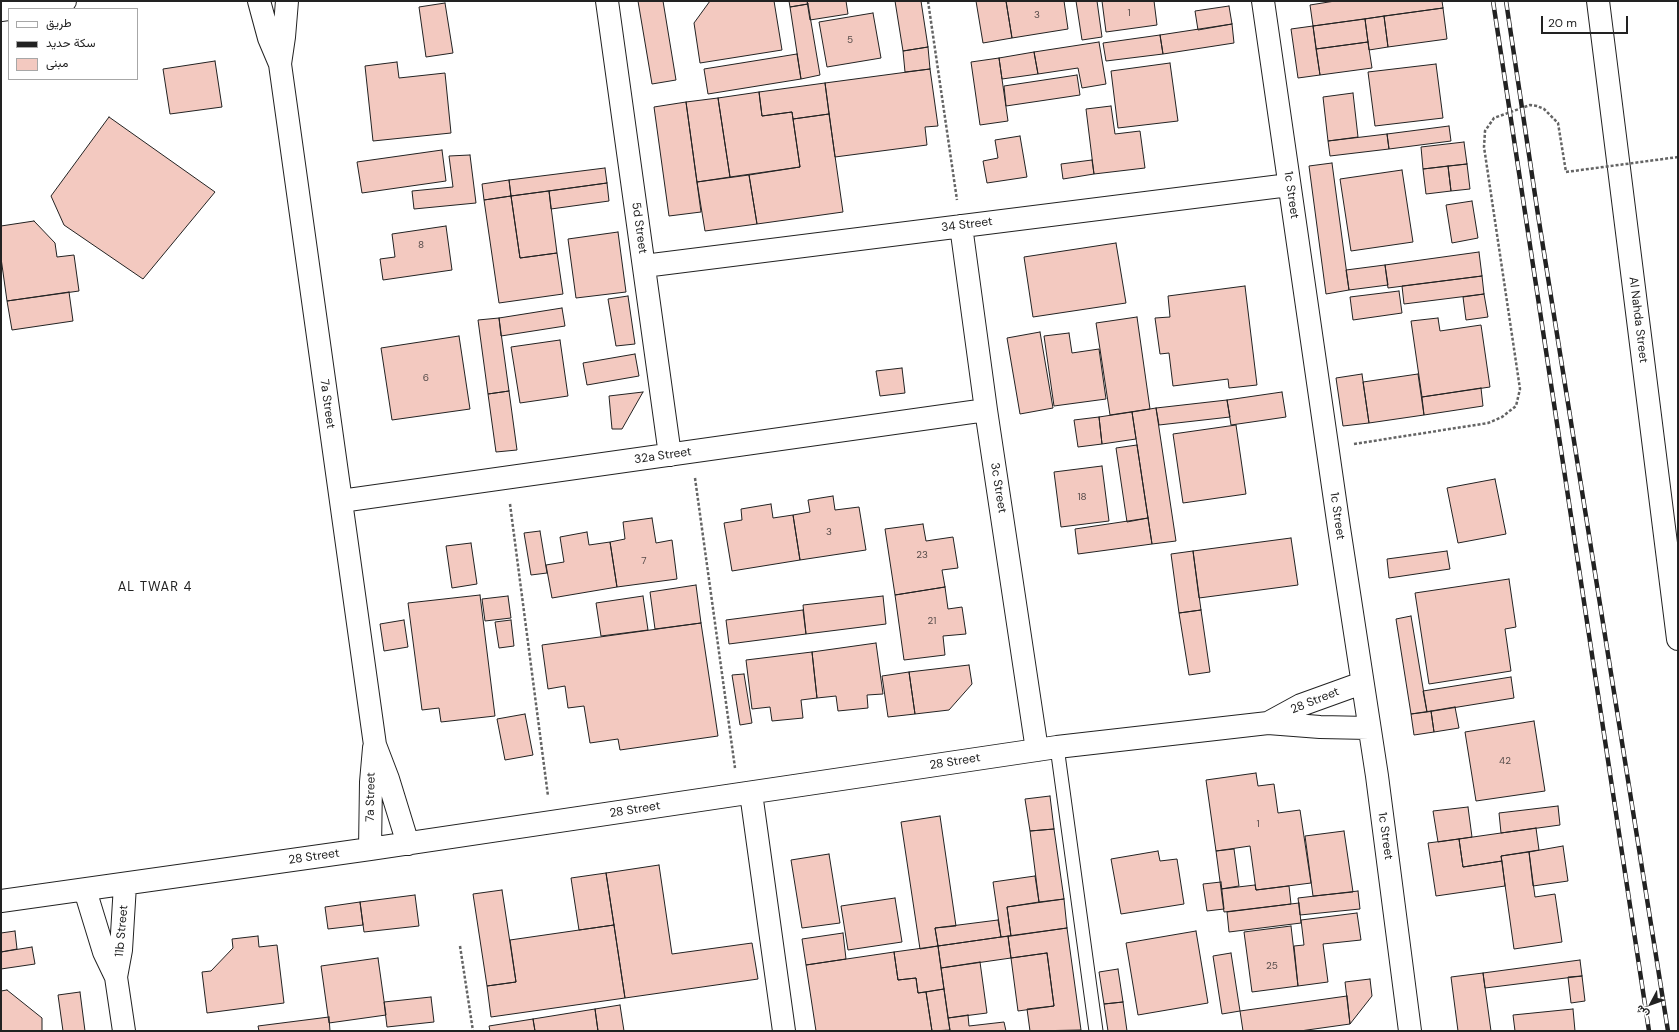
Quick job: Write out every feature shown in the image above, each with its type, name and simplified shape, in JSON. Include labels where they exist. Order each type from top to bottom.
[{"type":"street","points":[[15,8],[65,1]]},
{"type":"street","name":"7a Street","points":[[259,1],[268,38],[280,64]]},
{"type":"street","name":"7a Street","points":[[287,1],[280,64],[375,745],[388,780],[408,844]]},
{"type":"street","name":"5d Street","points":[[607,1],[644,266],[681,453]]},
{"type":"street","name":"1c Street","points":[[1263,1],[1369,728],[1410,1031]]},
{"type":"street","name":"Al Nahda Street","points":[[1598,1],[1678,639]]},
{"type":"street","name":"34 Street","points":[[644,266],[1289,185]]},
{"type":"street","name":"3c Street","points":[[960,226],[986,410],[1047,748]]},
{"type":"street","name":"32a Street","points":[[341,501],[986,410]]},
{"type":"street","name":"28 Street","points":[[1268,723],[1301,705],[1362,683]]},
{"type":"street","name":"28 Street","points":[[1,901],[125,885],[408,844],[1047,748],[1268,723],[1320,727],[1369,728]]},
{"type":"street","name":"7a Street","points":[[370,849],[371,782],[375,745]]},
{"type":"street","points":[[744,794],[784,1031]]},
{"type":"street","name":"11b Street","points":[[116,977],[122,936],[125,885]]},
{"type":"street","name":"11b Street","points":[[85,890],[99,939],[116,977],[124,1031]]},
{"type":"lane","points":[[1047,748],[1096,1031]]},
{"type":"path","points":[[928,1],[960,226]]},
{"type":"path","points":[[1327,448],[1488,422],[1502,417],[1516,406],[1520,389],[1484,147],[1485,131],[1494,118],[1530,105],[1544,109],[1558,123],[1566,172],[1678,157]]},
{"type":"path","points":[[681,453],[744,794]]},
{"type":"path","points":[[507,477],[551,823]]},
{"type":"path","points":[[460,946],[473,1031]]},
{"type":"building","points":[[638,1],[663,1],[676,80],[652,84]]},
{"type":"building","points":[[710,1],[774,1],[782,50],[700,63],[694,23]]},
{"type":"building","points":[[789,1],[807,1],[808,4],[790,7]]},
{"type":"building","points":[[807,1],[846,1],[848,14],[810,20]]},
{"type":"building","points":[[895,1],[921,1],[928,47],[903,51]]},
{"type":"building","points":[[976,1],[1006,1],[1012,38],[983,43]]},
{"type":"building","points":[[1006,1],[1064,1],[1068,29],[1012,38]]},
{"type":"building","points":[[1076,1],[1097,1],[1102,37],[1082,40]]},
{"type":"building","points":[[1102,1],[1154,1],[1157,25],[1106,32]]},
{"type":"building","points":[[1335,1],[1442,1],[1443,8],[1313,26],[1310,5]]},
{"type":"building","points":[[445,3],[453,53],[426,57],[419,7]]},
{"type":"building","points":[[808,4],[820,75],[801,79],[790,7]]},
{"type":"building","points":[[1229,6],[1232,24],[1198,30],[1195,11]]},
{"type":"building","points":[[1443,8],[1447,39],[1388,47],[1384,16]]},
{"type":"building","points":[[873,13],[881,58],[827,67],[819,22]]},
{"type":"building","points":[[1384,16],[1388,47],[1369,50],[1365,19]]},
{"type":"building","points":[[1365,19],[1368,42],[1316,49],[1313,26]]},
{"type":"building","points":[[1232,24],[1234,43],[1163,54],[1160,35]]},
{"type":"building","points":[[1313,26],[1320,75],[1298,78],[1291,29]]},
{"type":"building","points":[[1160,35],[1163,54],[1106,61],[1103,43]]},
{"type":"building","points":[[1099,42],[1106,84],[1082,88],[1078,68],[1038,74],[1034,52]]},
{"type":"building","points":[[1368,42],[1372,68],[1320,75],[1316,49]]},
{"type":"building","points":[[928,47],[930,69],[905,72],[903,51]]},
{"type":"building","points":[[1034,52],[1038,74],[1002,79],[999,58]]},
{"type":"building","points":[[797,54],[801,79],[708,94],[704,69]]},
{"type":"building","points":[[999,58],[1008,121],[980,125],[971,62]]},
{"type":"building","points":[[215,61],[222,107],[170,114],[163,69]]},
{"type":"building","points":[[397,62],[399,78],[445,73],[451,133],[373,141],[365,66]]},
{"type":"building","points":[[1170,63],[1178,121],[1118,128],[1111,71]]},
{"type":"building","points":[[1436,64],[1443,118],[1375,126],[1368,72]]},
{"type":"building","points":[[930,69],[938,126],[925,127],[927,145],[835,157],[825,83]]},
{"type":"building","points":[[1077,75],[1080,95],[1006,106],[1004,86]]},
{"type":"building","points":[[825,83],[829,114],[793,119],[792,112],[762,116],[759,92]]},
{"type":"building","points":[[759,92],[762,116],[792,112],[800,167],[730,177],[718,98]]},
{"type":"building","points":[[1353,93],[1358,137],[1328,141],[1323,97]]},
{"type":"building","points":[[718,98],[730,177],[697,182],[686,102]]},
{"type":"building","points":[[686,102],[701,212],[669,216],[654,107]]},
{"type":"building","points":[[1111,106],[1115,134],[1140,131],[1145,168],[1094,174],[1086,109]]},
{"type":"building","points":[[829,114],[843,212],[757,224],[749,175],[800,167],[793,119]]},
{"type":"building","points":[[109,117],[215,192],[143,279],[64,225],[51,196]]},
{"type":"building","points":[[1449,126],[1451,141],[1389,149],[1387,134]]},
{"type":"building","points":[[1387,134],[1389,149],[1330,156],[1328,141]]},
{"type":"building","points":[[1020,136],[1027,177],[987,183],[983,161],[998,158],[995,140]]},
{"type":"building","points":[[1464,142],[1467,164],[1423,169],[1421,147]]},
{"type":"building","points":[[442,150],[446,181],[362,193],[357,162]]},
{"type":"building","points":[[470,155],[476,203],[414,209],[412,191],[453,187],[449,156]]},
{"type":"building","points":[[1092,160],[1094,174],[1063,179],[1061,164]]},
{"type":"building","points":[[1332,163],[1349,290],[1326,294],[1309,166]]},
{"type":"building","points":[[1467,164],[1470,189],[1451,191],[1448,166]]},
{"type":"building","points":[[1448,166],[1451,191],[1426,194],[1423,169]]},
{"type":"building","points":[[605,168],[607,183],[511,196],[509,180]]},
{"type":"building","points":[[1402,170],[1413,242],[1351,251],[1340,179]]},
{"type":"building","points":[[749,175],[757,224],[705,231],[697,182]]},
{"type":"building","points":[[509,180],[511,196],[484,200],[482,184]]},
{"type":"building","points":[[607,183],[609,201],[551,209],[549,191]]},
{"type":"building","points":[[549,191],[557,253],[520,258],[511,196]]},
{"type":"building","points":[[511,196],[520,258],[557,253],[563,294],[499,303],[484,200]]},
{"type":"building","points":[[1472,201],[1478,238],[1452,243],[1446,205]]},
{"type":"building","points":[[34,221],[55,243],[57,257],[74,255],[79,291],[7,301],[1,258],[1,226]]},
{"type":"building","points":[[446,226],[452,270],[383,280],[380,259],[395,257],[392,234]]},
{"type":"building","points":[[618,232],[626,292],[576,298],[568,239]]},
{"type":"building","points":[[1116,243],[1126,303],[1033,317],[1024,257]]},
{"type":"building","points":[[1479,252],[1482,276],[1388,288],[1385,265]]},
{"type":"building","points":[[1385,265],[1388,285],[1349,290],[1346,270]]},
{"type":"building","points":[[1482,276],[1484,294],[1404,304],[1402,286]]},
{"type":"building","points":[[1245,286],[1257,385],[1229,388],[1228,379],[1173,386],[1169,353],[1160,354],[1155,318],[1170,317],[1168,296]]},
{"type":"building","points":[[1399,291],[1402,313],[1353,320],[1350,297]]},
{"type":"building","points":[[69,292],[73,321],[12,330],[7,301]]},
{"type":"building","points":[[1484,294],[1488,317],[1466,320],[1463,297]]},
{"type":"building","points":[[628,296],[635,344],[616,346],[608,299]]},
{"type":"building","points":[[562,308],[565,326],[501,336],[499,318]]},
{"type":"building","points":[[1137,317],[1150,409],[1110,415],[1096,323]]},
{"type":"building","points":[[499,318],[509,391],[488,394],[478,320]]},
{"type":"building","points":[[1438,318],[1440,331],[1481,325],[1490,387],[1422,397],[1411,321]]},
{"type":"building","points":[[1040,332],[1053,408],[1020,414],[1007,338]]},
{"type":"building","points":[[1069,333],[1072,353],[1099,349],[1106,399],[1054,406],[1044,336]]},
{"type":"building","points":[[459,336],[470,409],[392,420],[381,348]]},
{"type":"building","points":[[560,340],[568,396],[520,403],[511,347]]},
{"type":"building","points":[[635,354],[639,376],[587,385],[583,363]]},
{"type":"building","points":[[902,368],[905,393],[880,396],[876,371]]},
{"type":"building","points":[[1362,374],[1369,423],[1343,426],[1336,378]]},
{"type":"building","points":[[1418,374],[1424,415],[1369,423],[1363,382]]},
{"type":"building","points":[[1481,388],[1483,406],[1424,415],[1422,397]]},
{"type":"building","points":[[509,391],[517,450],[496,452],[488,394]]},
{"type":"building","points":[[643,392],[622,429],[612,429],[609,396]]},
{"type":"building","points":[[1282,392],[1286,417],[1231,425],[1227,400]]},
{"type":"building","points":[[1227,400],[1230,417],[1159,425],[1156,408]]},
{"type":"building","points":[[1156,408],[1176,541],[1152,544],[1132,412]]},
{"type":"building","points":[[1132,412],[1136,439],[1102,444],[1099,417]]},
{"type":"building","points":[[1099,417],[1102,444],[1078,447],[1074,420]]},
{"type":"building","points":[[1236,425],[1246,494],[1183,503],[1173,434]]},
{"type":"building","points":[[1137,445],[1148,518],[1127,522],[1116,448]]},
{"type":"building","points":[[1102,466],[1109,521],[1061,527],[1054,472]]},
{"type":"building","points":[[1495,479],[1506,534],[1458,543],[1447,488]]},
{"type":"building","points":[[833,496],[835,510],[859,507],[866,550],[800,560],[793,515],[810,512],[808,500]]},
{"type":"building","points":[[771,504],[773,518],[793,515],[800,560],[732,571],[724,523],[742,520],[741,509]]},
{"type":"building","points":[[652,518],[656,543],[672,540],[677,579],[617,587],[610,542],[625,539],[623,522]]},
{"type":"building","points":[[1148,518],[1152,544],[1078,554],[1075,529]]},
{"type":"building","points":[[923,524],[926,541],[953,537],[958,568],[942,570],[945,587],[895,595],[885,529]]},
{"type":"building","points":[[540,531],[547,573],[531,575],[524,533]]},
{"type":"building","points":[[587,532],[589,545],[610,542],[617,587],[552,598],[546,565],[564,562],[560,537]]},
{"type":"building","points":[[1291,538],[1298,585],[1199,598],[1193,551]]},
{"type":"building","points":[[471,543],[477,584],[452,588],[446,546]]},
{"type":"building","points":[[1193,551],[1201,610],[1179,613],[1171,554]]},
{"type":"building","points":[[1447,551],[1450,569],[1389,578],[1387,559]]},
{"type":"building","points":[[1509,579],[1516,627],[1505,629],[1511,671],[1429,684],[1415,593]]},
{"type":"building","points":[[696,585],[701,623],[655,629],[650,592]]},
{"type":"building","points":[[945,587],[948,609],[962,607],[966,634],[943,636],[945,655],[904,660],[895,595]]},
{"type":"building","points":[[480,595],[495,716],[441,722],[439,708],[422,710],[408,603]]},
{"type":"building","points":[[508,596],[511,618],[485,621],[482,599]]},
{"type":"building","points":[[643,596],[648,630],[601,636],[596,603]]},
{"type":"building","points":[[883,596],[886,624],[806,634],[803,605]]},
{"type":"building","points":[[803,610],[806,634],[729,644],[726,620]]},
{"type":"building","points":[[1201,610],[1210,672],[1189,675],[1179,613]]},
{"type":"building","points":[[1411,616],[1427,712],[1411,714],[1396,619]]},
{"type":"building","points":[[404,620],[408,647],[384,651],[380,624]]},
{"type":"building","points":[[511,620],[514,646],[499,648],[495,622]]},
{"type":"building","points":[[701,623],[718,736],[620,750],[618,739],[590,743],[584,706],[568,708],[565,686],[548,689],[542,645]]},
{"type":"building","points":[[876,643],[883,694],[867,695],[868,708],[838,711],[836,696],[817,698],[812,652]]},
{"type":"building","points":[[812,652],[817,698],[801,700],[803,718],[772,721],[770,707],[752,709],[746,660]]},
{"type":"building","points":[[969,665],[972,684],[949,710],[915,714],[909,672]]},
{"type":"building","points":[[909,672],[915,714],[888,717],[882,676]]},
{"type":"building","points":[[744,674],[752,723],[740,725],[732,675]]},
{"type":"building","points":[[1511,677],[1514,698],[1427,712],[1423,691]]},
{"type":"building","points":[[1455,707],[1459,728],[1434,732],[1431,711]]},
{"type":"building","points":[[1431,711],[1434,732],[1414,735],[1411,714]]},
{"type":"building","points":[[525,714],[533,755],[505,760],[497,719]]},
{"type":"building","points":[[1534,721],[1545,791],[1476,801],[1465,732]]},
{"type":"building","points":[[1256,773],[1258,786],[1274,784],[1278,813],[1300,810],[1311,883],[1256,890],[1250,846],[1216,851],[1206,780]]},
{"type":"building","points":[[1050,796],[1054,829],[1030,831],[1025,799]]},
{"type":"building","points":[[1558,806],[1560,825],[1501,833],[1499,813]]},
{"type":"building","points":[[1468,807],[1472,837],[1438,842],[1433,811]]},
{"type":"building","points":[[940,816],[956,926],[935,928],[938,946],[920,949],[901,822]]},
{"type":"building","points":[[1536,828],[1539,850],[1501,856],[1502,861],[1463,867],[1459,839]]},
{"type":"building","points":[[1054,829],[1064,899],[1039,902],[1030,831]]},
{"type":"building","points":[[1344,831],[1353,892],[1313,896],[1305,836]]},
{"type":"building","points":[[1459,839],[1463,867],[1502,861],[1505,886],[1436,896],[1428,843]]},
{"type":"building","points":[[1563,846],[1568,881],[1533,886],[1529,852]]},
{"type":"building","points":[[1234,849],[1239,886],[1221,889],[1216,851]]},
{"type":"building","points":[[1158,851],[1160,861],[1177,859],[1184,904],[1121,914],[1111,859]]},
{"type":"building","points":[[1529,852],[1535,897],[1555,894],[1562,942],[1514,949],[1501,856]]},
{"type":"building","points":[[829,854],[840,923],[802,928],[791,860]]},
{"type":"building","points":[[659,865],[672,954],[752,943],[758,979],[625,998],[606,873]]},
{"type":"building","points":[[606,873],[614,925],[579,930],[571,878]]},
{"type":"building","points":[[1035,876],[1039,902],[1007,907],[1011,936],[1001,937],[993,882]]},
{"type":"building","points":[[1221,882],[1224,909],[1207,911],[1203,884]]},
{"type":"building","points":[[1255,885],[1256,890],[1289,886],[1291,904],[1224,912],[1221,889]]},
{"type":"building","points":[[502,890],[516,982],[487,986],[473,894]]},
{"type":"building","points":[[1358,891],[1360,909],[1300,915],[1298,898]]},
{"type":"building","points":[[415,895],[419,926],[364,932],[360,902]]},
{"type":"building","points":[[895,898],[902,942],[848,950],[841,906]]},
{"type":"building","points":[[1064,899],[1067,928],[1011,936],[1007,907]]},
{"type":"building","points":[[360,902],[363,925],[328,929],[325,907]]},
{"type":"building","points":[[1299,903],[1301,923],[1229,932],[1227,912]]},
{"type":"building","points":[[1357,913],[1361,940],[1323,944],[1328,982],[1298,986],[1294,946],[1304,945],[1301,920]]},
{"type":"building","points":[[998,920],[1001,937],[938,946],[935,928]]},
{"type":"building","points":[[614,925],[625,998],[491,1017],[487,986],[516,982],[510,940]]},
{"type":"building","points":[[1291,926],[1298,986],[1252,992],[1244,932]]},
{"type":"building","points":[[1067,928],[1081,1030],[1030,1031],[1027,1009],[1054,1006],[1047,953],[1011,958],[1008,936]]},
{"type":"building","points":[[15,931],[17,949],[1,952],[1,933]]},
{"type":"building","points":[[1196,931],[1208,1003],[1138,1015],[1126,943]]},
{"type":"building","points":[[843,933],[846,959],[806,965],[802,939]]},
{"type":"building","points":[[258,936],[259,947],[277,945],[284,1003],[207,1013],[202,972],[211,971],[233,948],[232,939]]},
{"type":"building","points":[[1008,936],[1011,958],[941,968],[938,946]]},
{"type":"building","points":[[938,946],[944,989],[918,993],[916,978],[898,980],[894,952]]},
{"type":"building","points":[[32,947],[35,964],[1,969],[1,952]]},
{"type":"building","points":[[894,952],[898,980],[916,978],[918,993],[926,992],[932,1031],[816,1031],[806,965]]},
{"type":"building","points":[[1047,953],[1054,1006],[1018,1011],[1011,958]]},
{"type":"building","points":[[1231,953],[1240,1011],[1222,1014],[1213,956]]},
{"type":"building","points":[[378,958],[386,1015],[329,1023],[321,966]]},
{"type":"building","points":[[1580,960],[1582,976],[1485,988],[1483,973]]},
{"type":"building","points":[[980,962],[987,1013],[948,1018],[941,968]]},
{"type":"building","points":[[1118,969],[1123,1002],[1104,1004],[1099,972]]},
{"type":"building","points":[[1483,973],[1491,1031],[1458,1031],[1451,977]]},
{"type":"building","points":[[1582,976],[1585,1001],[1571,1003],[1568,977]]},
{"type":"building","points":[[1370,979],[1372,996],[1350,1024],[1345,982]]},
{"type":"building","points":[[944,989],[950,1030],[932,1031],[926,992]]},
{"type":"building","points":[[7,990],[42,1018],[42,1031],[1,1031],[1,991]]},
{"type":"building","points":[[80,992],[85,1031],[63,1031],[58,995]]},
{"type":"building","points":[[1347,996],[1350,1024],[1300,1031],[1243,1031],[1240,1011]]},
{"type":"building","points":[[431,997],[434,1022],[387,1027],[384,1002]]},
{"type":"building","points":[[1123,1002],[1127,1031],[1108,1031],[1104,1004]]},
{"type":"building","points":[[620,1005],[624,1031],[598,1031],[595,1009]]},
{"type":"building","points":[[595,1009],[598,1031],[535,1031],[533,1019]]},
{"type":"building","points":[[1573,1009],[1575,1031],[1515,1031],[1513,1015]]},
{"type":"building","points":[[968,1015],[969,1026],[1004,1022],[1006,1031],[950,1031],[948,1018]]},
{"type":"building","points":[[329,1017],[330,1031],[259,1031],[258,1026]]},
{"type":"building","points":[[533,1019],[535,1031],[490,1031],[489,1026]]},
{"type":"railway","points":[[1493,1],[1649,1031]]},
{"type":"railway","points":[[1506,1],[1538,215],[1668,1031]]},
{"type":"district","name":"AL TWAR 4","points":[[155,588]]}]
